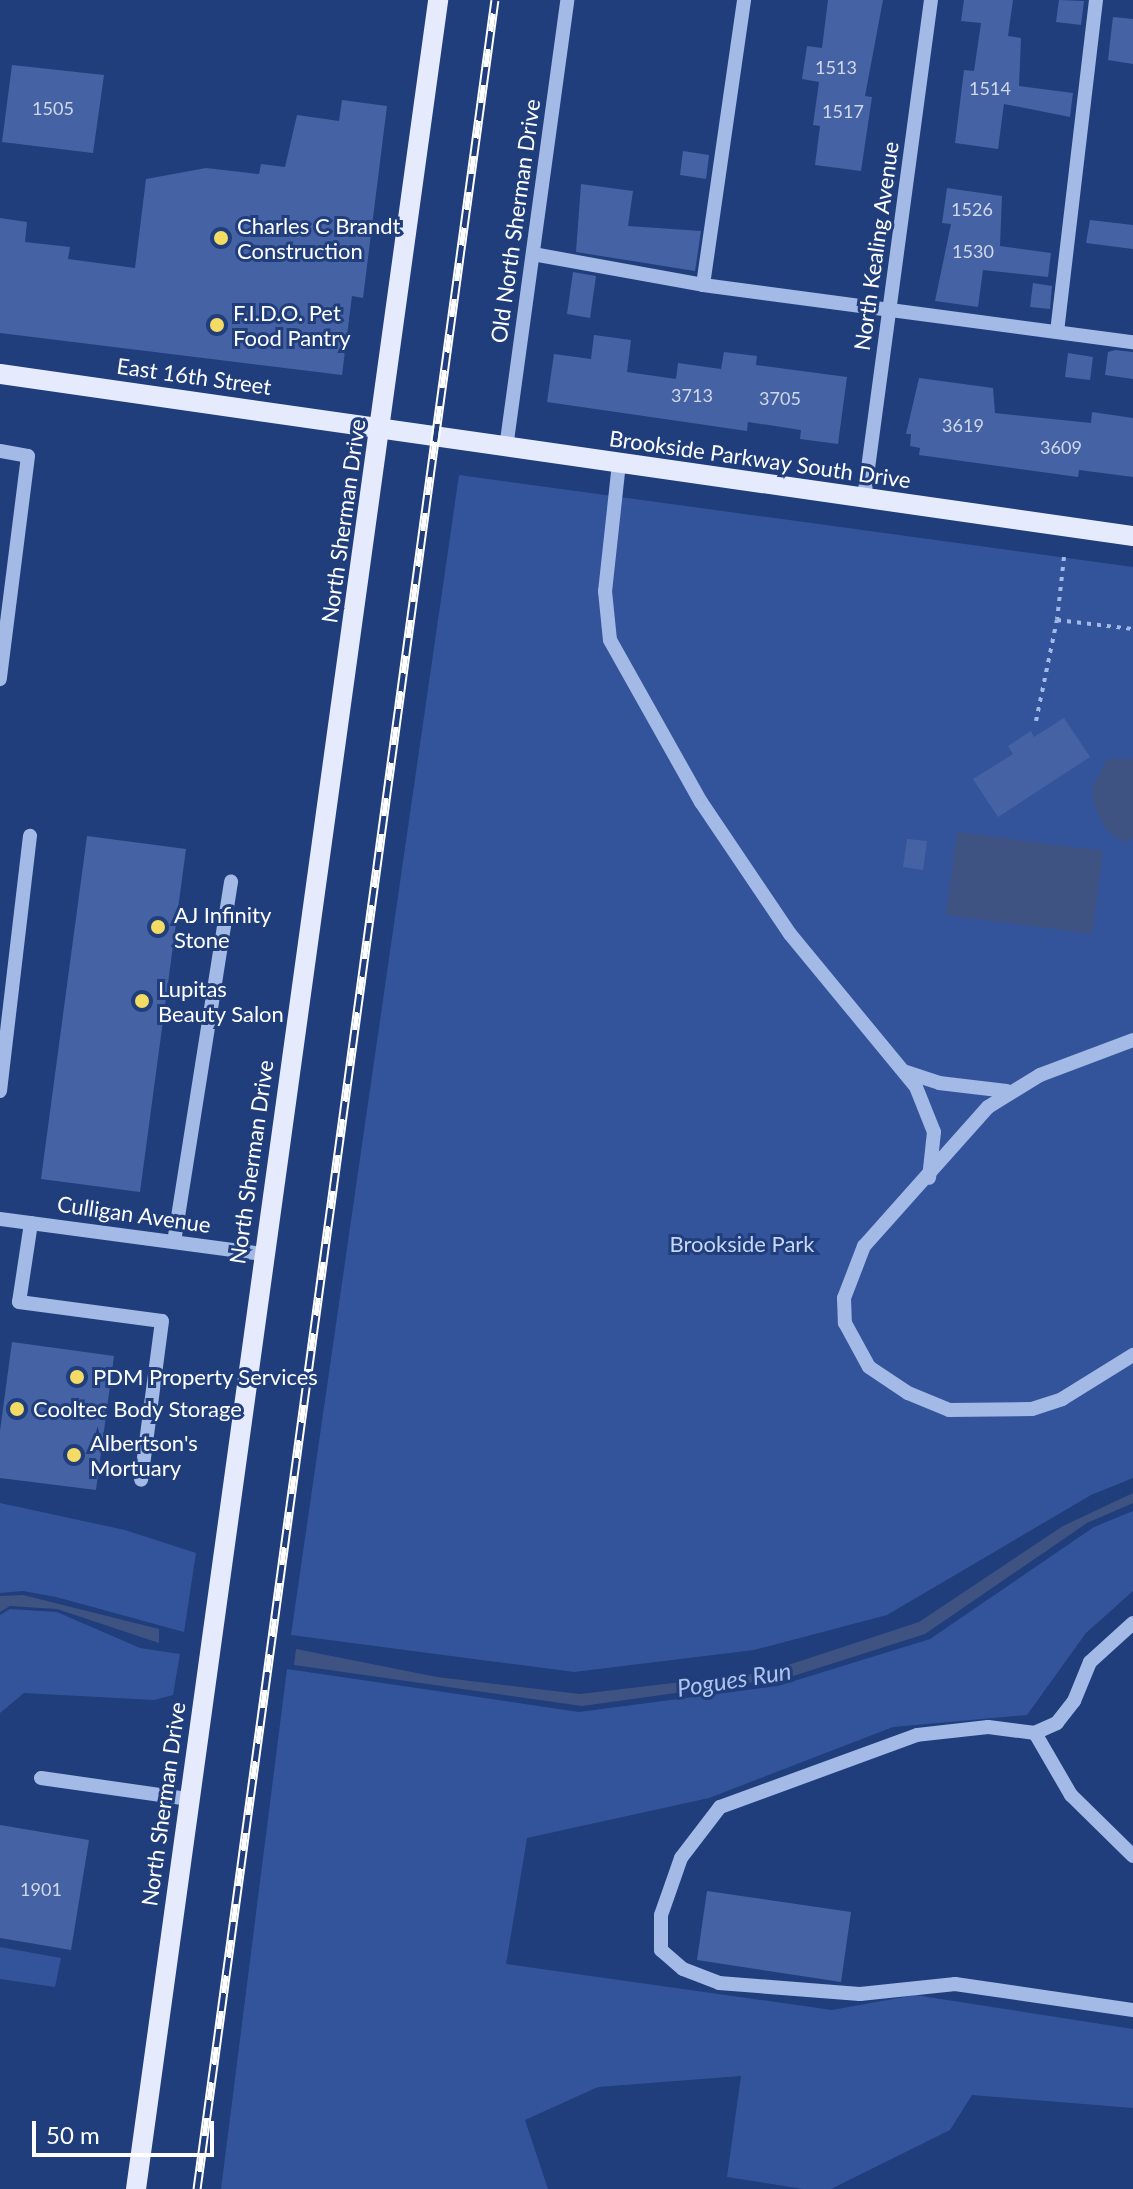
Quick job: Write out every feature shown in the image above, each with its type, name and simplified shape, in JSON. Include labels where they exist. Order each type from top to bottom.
[{"type":"main road","name":"North Sherman Drive","points":[[136,2189],[262,1254],[381,428],[438,0]]},
{"type":"main road","name":"East 16th Street","points":[[0,374],[381,428]]},
{"type":"main road","name":"Brookside Parkway South Drive","points":[[381,428],[1133,536]]},
{"type":"street","name":"Old North Sherman Drive","points":[[506,448],[567,0]]},
{"type":"street","points":[[703,285],[744,0]]},
{"type":"street","name":"North Kealing Avenue","points":[[864,498],[931,0]]},
{"type":"street","points":[[1057,332],[1096,0]]},
{"type":"street","points":[[533,254],[703,285],[1133,342]]},
{"type":"street","points":[[0,451],[28,456],[0,679]]},
{"type":"street","points":[[619,463],[605,591],[610,640],[621,665],[701,802],[790,934],[916,1087],[934,1132],[929,1178]]},
{"type":"street","points":[[0,1091],[30,836]]},
{"type":"street","points":[[174,1242],[231,881]]},
{"type":"street","points":[[1133,1040],[1007,1091],[864,1246],[847,1286],[845,1323],[869,1367],[908,1393],[949,1410],[1013,1413],[1062,1399],[1133,1355]]},
{"type":"street","points":[[904,1071],[939,1083],[1007,1091]]},
{"type":"street","name":"Culligan Avenue","points":[[0,1219],[262,1254]]},
{"type":"street","points":[[31,1223],[19,1302],[162,1321],[141,1480]]},
{"type":"street","points":[[1133,1623],[1090,1662],[1074,1701],[1057,1723],[1035,1733],[988,1727],[917,1735],[720,1807],[681,1858],[661,1915],[661,1950],[683,1969],[719,1983],[860,1994],[955,1984],[1133,2010]]},
{"type":"street","points":[[1035,1733],[1071,1795],[1133,1856]]},
{"type":"street","points":[[41,1778],[188,1799]]},
{"type":"path","points":[[1036,721],[1057,620],[1064,557]]},
{"type":"path","points":[[1057,620],[1133,629]]},
{"type":"green space","name":"Brookside Park","points":[[459,475],[1133,567],[1133,1478],[1091,1495],[887,1615],[754,1650],[574,1672],[291,1635]]},
{"type":"green space","points":[[0,1503],[125,1530],[196,1553],[184,1632],[56,1597],[23,1591],[0,1593]]},
{"type":"green space","points":[[1133,1511],[1133,1591],[1086,1633],[1027,1715],[893,1727],[709,1798],[527,1838],[506,1964],[832,2010],[915,1995],[1133,2029],[1133,2108],[972,2095],[950,2130],[831,2189],[803,2189],[727,2177],[741,2076],[598,2087],[525,2120],[548,2189],[221,2189],[287,1669],[579,1712],[778,1686],[930,1639],[1094,1527]]},
{"type":"green space","points":[[10,1609],[57,1612],[140,1648],[180,1654],[173,1695],[154,1700],[24,1693],[0,1713],[0,1615]]},
{"type":"green space","points":[[0,1947],[61,1958],[55,1987],[0,1979]]},
{"type":"water","points":[[1107,759],[1133,759],[1133,837],[1125,843],[1106,830],[1094,805],[1093,787]]},
{"type":"water","points":[[957,832],[1103,851],[1092,934],[946,915]]},
{"type":"water","name":"Pogues Run","points":[[1133,1493],[1133,1503],[1087,1523],[925,1634],[790,1677],[582,1706],[294,1665],[296,1649],[437,1677],[580,1694],[767,1672],[919,1622],[1063,1526]]},
{"type":"water","points":[[23,1595],[159,1629],[159,1643],[57,1609],[10,1606],[0,1612],[0,1596]]},
{"type":"building","points":[[828,0],[883,0],[865,96],[872,97],[861,171],[815,165],[820,126],[813,125],[819,82],[802,79],[807,46],[822,48]]},
{"type":"building","points":[[964,0],[1013,0],[1008,36],[1021,38],[1019,86],[1073,93],[1070,117],[1004,104],[998,149],[955,143],[964,70],[974,71],[981,23],[961,21]]},
{"type":"building","points":[[1059,0],[1084,1],[1081,25],[1056,22]]},
{"type":"building","points":[[1113,17],[1133,19],[1133,64],[1108,60]]},
{"type":"building","points":[[12,65],[104,75],[93,153],[2,142]]},
{"type":"building","points":[[342,100],[387,106],[363,298],[352,296],[342,375],[0,333],[0,218],[27,222],[25,242],[70,247],[68,259],[135,268],[146,179],[206,168],[259,174],[261,164],[285,167],[297,115],[339,121]]},
{"type":"building","points":[[683,151],[709,155],[706,179],[680,175]]},
{"type":"building","points":[[581,184],[633,191],[628,226],[701,231],[695,271],[576,252]]},
{"type":"building","points":[[947,188],[1002,196],[1000,246],[1051,253],[1048,277],[983,270],[978,307],[935,301],[951,224],[942,223]]},
{"type":"building","points":[[1090,220],[1133,225],[1133,249],[1086,243]]},
{"type":"building","points":[[573,272],[596,276],[590,318],[567,314]]},
{"type":"building","points":[[1033,283],[1052,286],[1050,309],[1030,307]]},
{"type":"building","points":[[594,335],[631,340],[627,372],[676,379],[678,363],[721,369],[724,352],[757,356],[756,365],[847,377],[838,444],[800,439],[801,430],[748,422],[747,431],[547,402],[554,354],[591,359]]},
{"type":"building","points":[[1108,352],[1133,352],[1133,379],[1105,375]]},
{"type":"building","points":[[1068,353],[1093,357],[1090,380],[1065,377]]},
{"type":"building","points":[[919,378],[993,388],[995,413],[1091,423],[1092,412],[1133,418],[1133,477],[1079,470],[1078,477],[919,455],[920,448],[910,446],[911,434],[906,434]]},
{"type":"building","points":[[1064,718],[1090,757],[998,817],[973,779],[1013,754],[1008,746],[1031,731],[1034,737]]},
{"type":"building","points":[[87,836],[186,849],[140,1192],[41,1179]]},
{"type":"building","points":[[907,839],[927,841],[923,870],[903,867]]},
{"type":"building","points":[[12,1342],[114,1356],[96,1490],[0,1478],[0,1431]]},
{"type":"building","points":[[0,1825],[89,1840],[71,1950],[0,1938]]},
{"type":"building","points":[[707,1891],[851,1912],[841,1982],[697,1960]]},
{"type":"railway","points":[[197,2189],[495,0]]},
{"type":"place","name":"Charles C Brandt Construction","points":[[221,238]]},
{"type":"place","name":"F.I.D.O. Pet Food Pantry","points":[[217,325]]},
{"type":"place","name":"AJ Infinity Stone","points":[[158,927]]},
{"type":"place","name":"Lupitas Beauty Salon","points":[[142,1001]]},
{"type":"place","name":"PDM Property Services","points":[[77,1377]]},
{"type":"place","name":"Cooltec Body Storage","points":[[17,1409]]},
{"type":"place","name":"Albertson's Mortuary","points":[[74,1455]]}]
